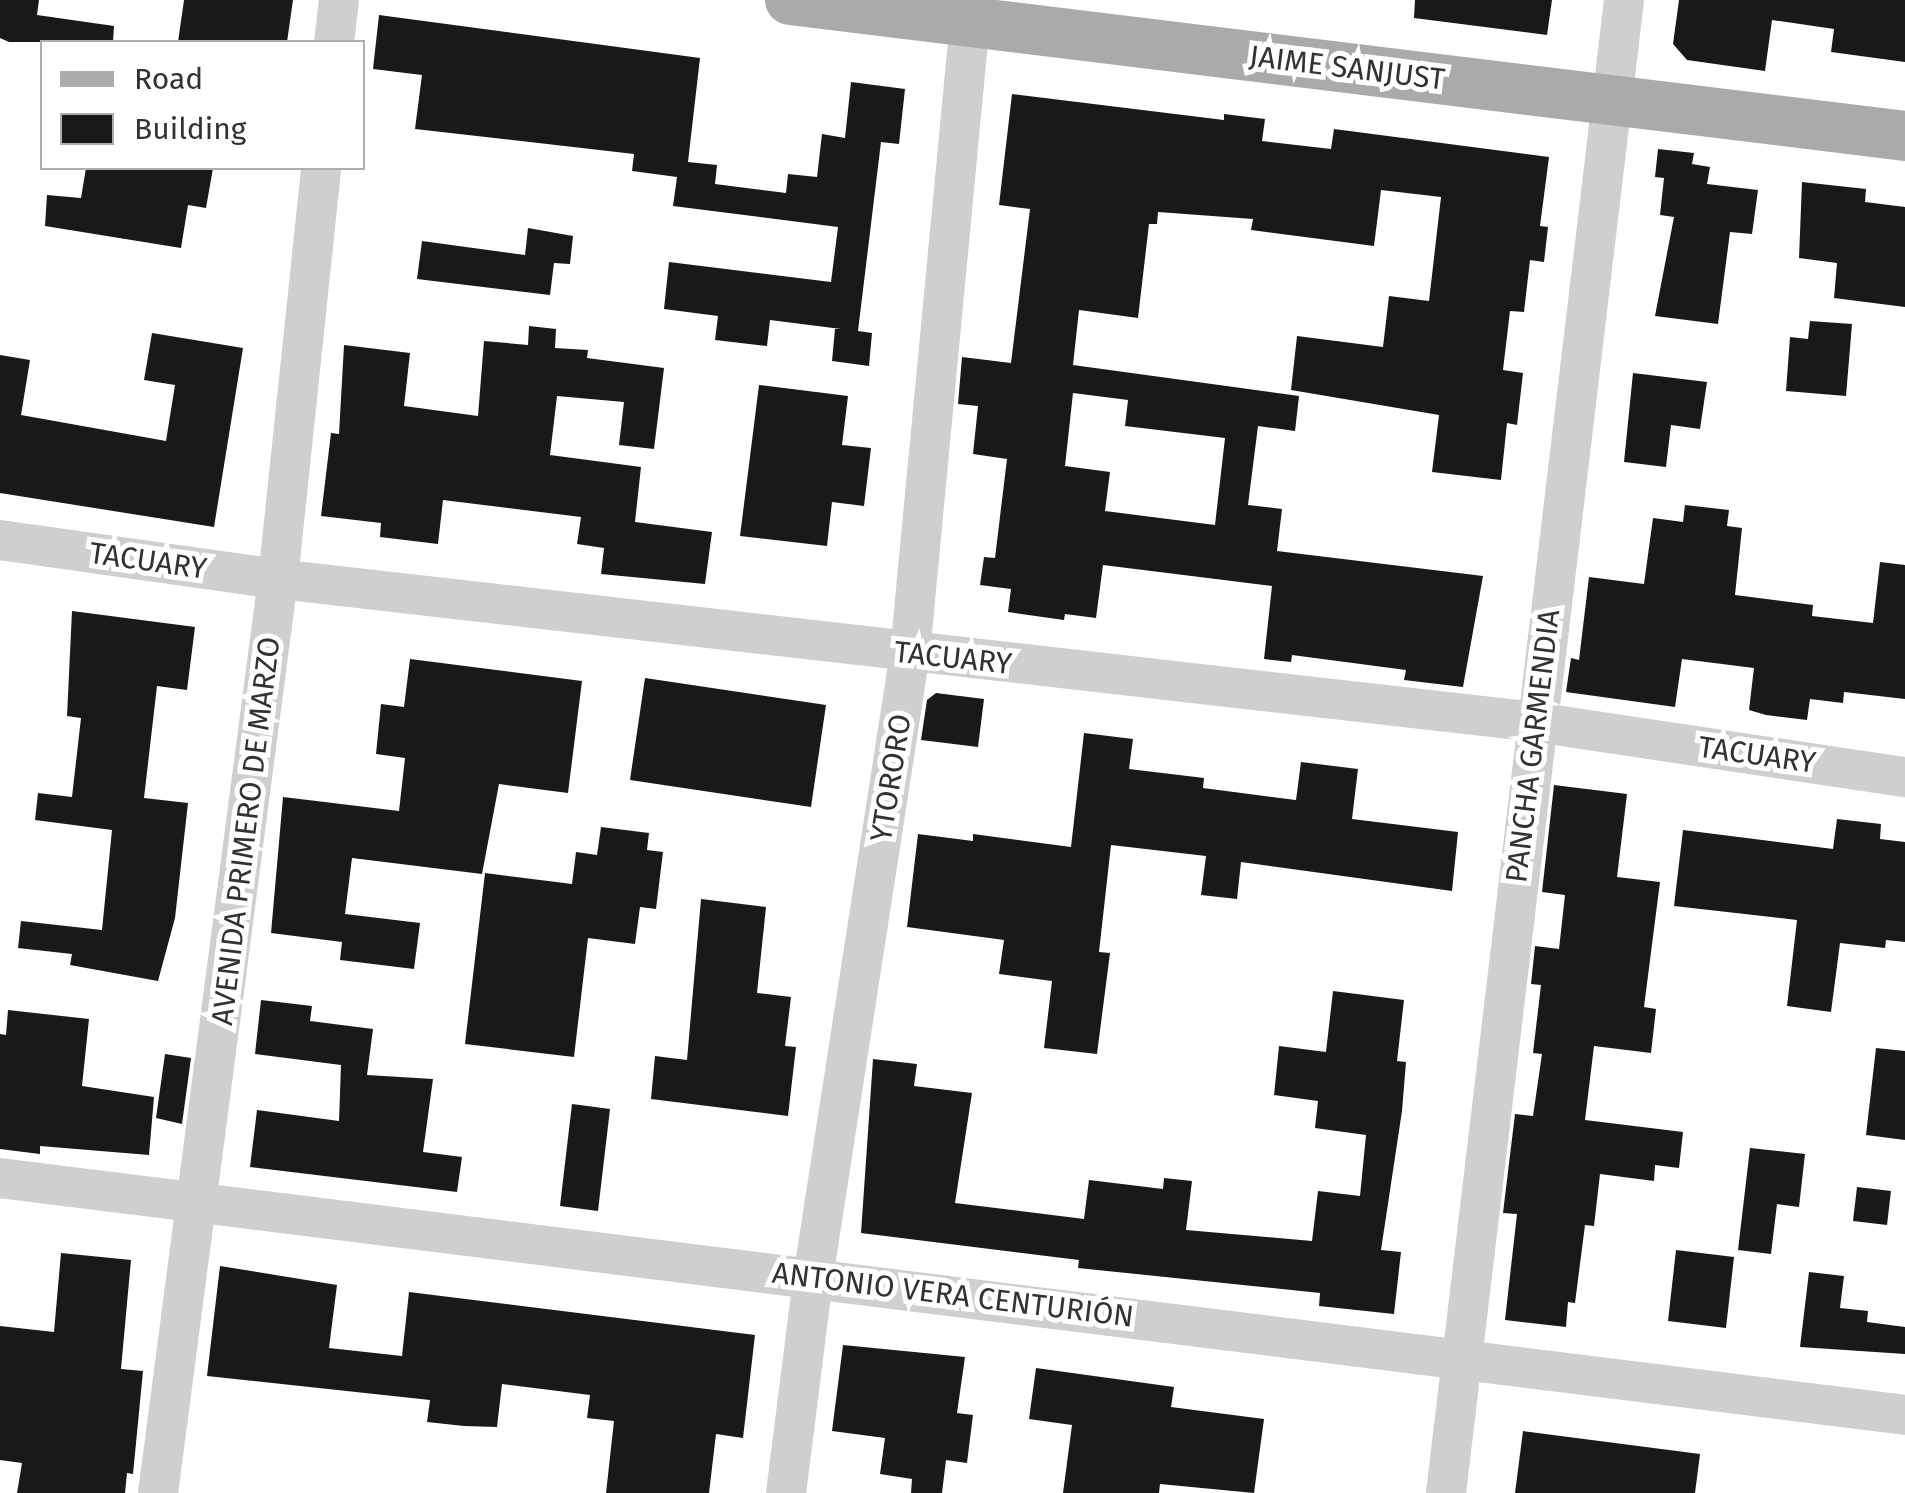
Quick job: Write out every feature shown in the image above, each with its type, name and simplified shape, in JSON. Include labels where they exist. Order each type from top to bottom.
[{"type":"main road","name":"JAIME SANJUST","points":[[790,0],[970,11],[1612,100],[1905,136]]},
{"type":"street","points":[[334,40],[339,0]]},
{"type":"street","name":"PANCHA GARMENDIA","points":[[1446,1493],[1534,722],[1624,0]]},
{"type":"street","name":"YTORORO","points":[[786,1493],[813,1278],[910,653],[970,11]]},
{"type":"street","name":"AVENIDA PRIMERO DE MARZO","points":[[158,1493],[278,579],[321,170]]},
{"type":"street","name":"TACUARY","points":[[0,540],[278,579],[1534,722],[1905,777]]},
{"type":"street","name":"ANTONIO VERA CENTURIÓN","points":[[0,1178],[1905,1415]]},
{"type":"building","points":[[0,0],[39,0],[37,15],[114,26],[113,40],[9,42],[0,38]]},
{"type":"building","points":[[184,0],[293,0],[287,40],[178,40]]},
{"type":"building","points":[[1415,0],[1552,0],[1547,35],[1414,18]]},
{"type":"building","points":[[1679,0],[1905,0],[1905,62],[1831,52],[1834,29],[1772,20],[1765,71],[1687,60],[1673,44]]},
{"type":"building","points":[[379,15],[700,58],[688,162],[717,165],[715,184],[786,193],[788,174],[817,177],[822,134],[845,138],[851,82],[905,89],[899,144],[881,142],[858,331],[872,333],[869,366],[832,361],[835,329],[841,329],[770,320],[767,346],[715,340],[718,316],[664,309],[669,262],[831,282],[838,227],[673,206],[677,177],[632,171],[634,154],[415,129],[422,75],[373,69]]},
{"type":"building","points":[[1012,94],[1224,120],[1224,114],[1265,119],[1262,141],[1331,149],[1334,129],[1549,157],[1540,226],[1548,227],[1544,262],[1530,260],[1524,312],[1510,311],[1503,370],[1523,373],[1517,425],[1507,423],[1501,480],[1432,472],[1439,415],[1291,390],[1297,336],[1383,347],[1389,296],[1429,301],[1441,197],[1381,190],[1374,246],[1251,230],[1253,219],[1158,212],[1157,224],[1149,224],[1138,318],[1079,310],[1073,365],[1299,396],[1295,431],[1258,426],[1248,505],[1282,509],[1277,551],[1483,576],[1463,687],[1404,680],[1406,670],[1292,655],[1291,662],[1264,659],[1272,586],[1103,565],[1096,618],[1065,614],[1064,620],[1008,612],[1011,589],[980,585],[984,557],[995,558],[1007,459],[973,454],[978,406],[958,404],[962,357],[1011,363],[1030,209],[999,205]],"holes":[[[1073,393],[1128,400],[1125,426],[1225,438],[1215,525],[1105,511],[1110,472],[1065,466]]]},
{"type":"building","points":[[1658,149],[1694,153],[1692,164],[1710,167],[1707,184],[1758,190],[1752,234],[1730,232],[1718,324],[1655,316],[1674,217],[1660,215],[1664,178],[1655,177]]},
{"type":"building","points":[[86,170],[213,170],[206,208],[188,205],[181,248],[45,226],[47,195],[81,198]]},
{"type":"building","points":[[1802,182],[1866,189],[1865,202],[1905,207],[1905,307],[1834,298],[1837,263],[1799,258]]},
{"type":"building","points":[[528,228],[573,236],[570,264],[554,263],[550,295],[417,279],[422,241],[525,255]]},
{"type":"building","points":[[1810,321],[1852,324],[1846,396],[1786,391],[1790,337],[1808,339]]},
{"type":"building","points":[[529,326],[556,329],[555,348],[588,350],[587,358],[664,368],[654,449],[619,445],[624,402],[557,396],[550,455],[641,467],[635,522],[712,532],[705,584],[601,574],[604,548],[577,544],[581,517],[443,500],[438,544],[380,537],[381,523],[321,516],[331,433],[339,434],[344,345],[410,353],[404,406],[478,416],[484,341],[528,345]]},
{"type":"building","points":[[152,333],[243,348],[214,527],[0,493],[0,355],[30,360],[21,415],[166,441],[175,385],[144,380]]},
{"type":"building","points":[[1633,373],[1707,382],[1700,429],[1671,425],[1666,467],[1624,462]]},
{"type":"building","points":[[759,385],[848,396],[842,445],[871,448],[864,506],[832,502],[827,546],[740,536]]},
{"type":"building","points":[[1685,505],[1729,510],[1727,526],[1742,528],[1735,595],[1813,605],[1812,616],[1873,623],[1880,562],[1905,565],[1905,699],[1844,692],[1843,703],[1810,699],[1807,720],[1766,715],[1749,710],[1754,668],[1682,659],[1675,707],[1566,692],[1571,658],[1579,660],[1589,577],[1644,584],[1653,518],[1683,522]]},
{"type":"building","points":[[72,611],[195,627],[187,690],[157,686],[144,798],[188,803],[175,918],[158,981],[70,965],[72,954],[18,948],[21,921],[102,930],[112,830],[35,820],[38,793],[72,797],[81,718],[67,716]]},
{"type":"building","points":[[410,659],[582,681],[568,793],[499,784],[482,874],[352,858],[345,914],[420,923],[414,969],[340,960],[342,942],[271,933],[283,797],[399,811],[405,758],[376,754],[381,704],[404,707]]},
{"type":"building","points":[[645,678],[826,705],[811,807],[630,780]]},
{"type":"building","points":[[936,693],[984,699],[978,747],[921,740],[927,700]]},
{"type":"building","points":[[1084,733],[1133,739],[1129,769],[1204,778],[1203,788],[1296,800],[1301,762],[1358,769],[1352,819],[1458,832],[1452,891],[1241,862],[1237,899],[1201,895],[1206,856],[1111,845],[1099,952],[1110,953],[1097,1054],[1044,1048],[1052,981],[999,974],[1004,940],[907,927],[918,834],[973,841],[973,834],[1071,847]]},
{"type":"building","points":[[1554,785],[1627,794],[1617,877],[1660,882],[1644,1007],[1656,1009],[1651,1053],[1594,1046],[1585,1120],[1683,1132],[1679,1168],[1655,1165],[1654,1181],[1600,1174],[1594,1226],[1585,1225],[1575,1303],[1568,1302],[1566,1327],[1505,1320],[1517,1214],[1503,1213],[1515,1114],[1533,1116],[1542,1054],[1533,1053],[1541,985],[1531,984],[1535,946],[1559,949],[1565,895],[1542,892]]},
{"type":"building","points":[[1837,819],[1881,824],[1880,839],[1905,842],[1905,942],[1886,940],[1885,948],[1840,943],[1831,1012],[1787,1006],[1797,920],[1674,906],[1683,830],[1833,849]]},
{"type":"building","points":[[601,827],[649,833],[647,850],[663,852],[656,909],[640,907],[635,944],[588,938],[574,1057],[465,1044],[485,873],[572,884],[576,852],[597,855]]},
{"type":"building","points":[[701,899],[766,907],[757,993],[791,997],[785,1046],[796,1047],[788,1116],[651,1099],[655,1056],[687,1060]]},
{"type":"building","points":[[1333,991],[1404,1000],[1397,1061],[1406,1062],[1402,1111],[1381,1250],[1401,1252],[1394,1314],[1319,1306],[1320,1293],[1078,1268],[1079,1260],[861,1233],[873,1059],[917,1064],[914,1086],[972,1093],[955,1203],[1084,1219],[1089,1180],[1163,1189],[1164,1178],[1192,1181],[1186,1230],[1312,1241],[1318,1191],[1360,1196],[1366,1135],[1315,1128],[1318,1101],[1274,1095],[1279,1046],[1326,1052]]},
{"type":"building","points":[[261,1000],[312,1006],[310,1021],[373,1029],[367,1075],[433,1079],[423,1152],[462,1157],[457,1192],[250,1167],[257,1110],[339,1121],[341,1065],[255,1054]]},
{"type":"building","points":[[8,1010],[89,1019],[82,1086],[154,1097],[149,1155],[40,1146],[40,1154],[0,1149],[0,1034],[6,1035]]},
{"type":"building","points":[[1876,1048],[1905,1051],[1905,1140],[1866,1135]]},
{"type":"building","points":[[165,1054],[191,1058],[182,1124],[156,1118]]},
{"type":"building","points":[[572,1104],[610,1109],[598,1211],[560,1206]]},
{"type":"building","points":[[1750,1148],[1805,1154],[1799,1207],[1777,1204],[1771,1254],[1738,1250]]},
{"type":"building","points":[[1857,1187],[1891,1191],[1887,1225],[1853,1221]]},
{"type":"building","points":[[1676,1250],[1734,1257],[1726,1328],[1668,1321]]},
{"type":"building","points":[[61,1253],[131,1260],[121,1369],[143,1371],[133,1474],[127,1473],[125,1493],[17,1493],[22,1463],[0,1460],[0,1326],[54,1332]]},
{"type":"building","points":[[220,1266],[337,1285],[329,1348],[402,1356],[409,1292],[755,1335],[743,1438],[716,1434],[709,1493],[606,1493],[614,1421],[587,1418],[590,1395],[502,1384],[497,1427],[464,1426],[427,1422],[430,1400],[207,1376]]},
{"type":"building","points":[[1809,1272],[1844,1276],[1840,1308],[1868,1311],[1867,1322],[1905,1327],[1905,1354],[1800,1347]]},
{"type":"building","points":[[843,1345],[965,1357],[957,1413],[973,1415],[967,1463],[946,1460],[942,1493],[911,1493],[912,1479],[880,1474],[885,1438],[832,1431]]},
{"type":"building","points":[[1036,1368],[1174,1387],[1171,1407],[1264,1419],[1254,1493],[1160,1484],[1159,1493],[1063,1493],[1072,1425],[1029,1419]]},
{"type":"building","points":[[1523,1431],[1700,1454],[1695,1493],[1515,1493]]}]
